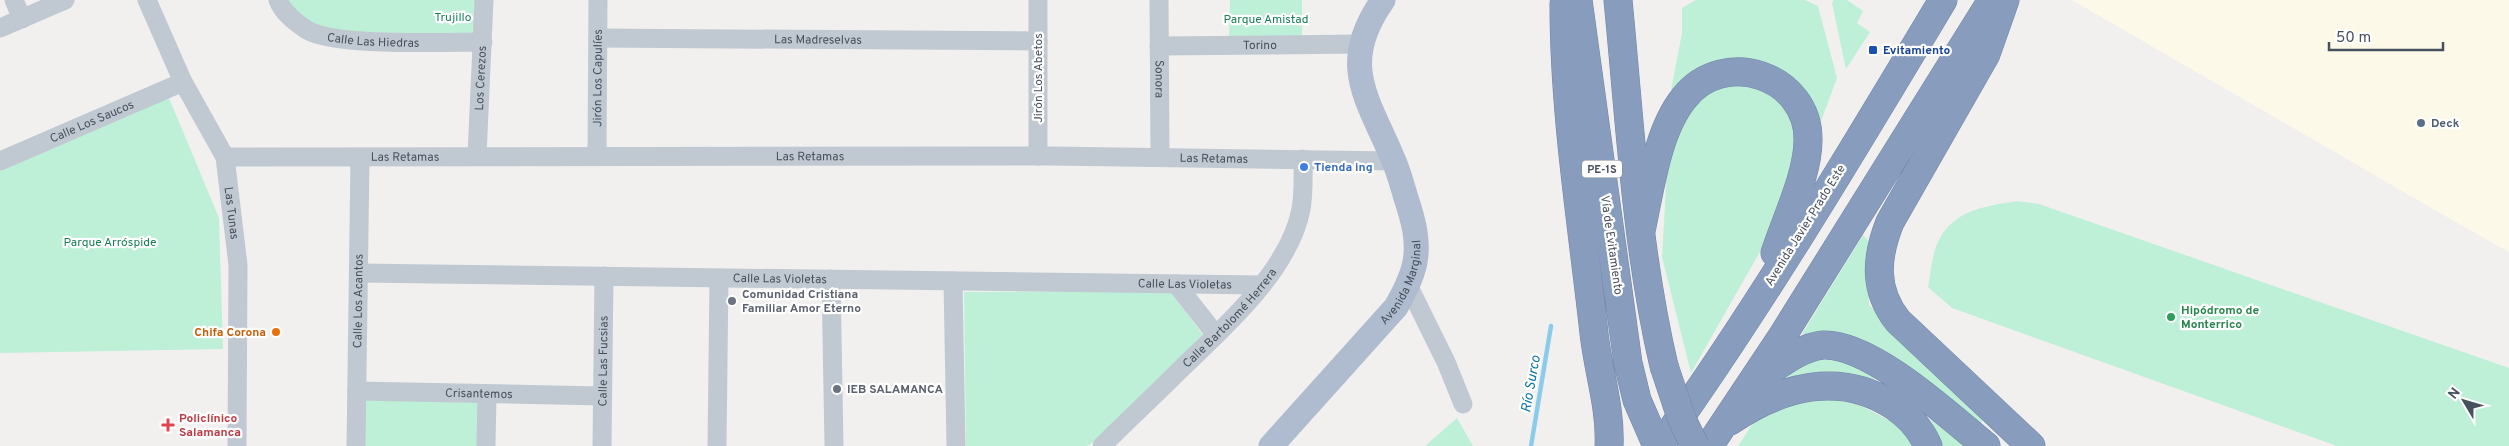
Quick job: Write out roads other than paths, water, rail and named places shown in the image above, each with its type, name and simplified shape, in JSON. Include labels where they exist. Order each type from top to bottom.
[{"type":"highway","points":[[1564,0],[1564,36],[1572,132],[1594,336],[1607,409],[1609,446]]},
{"type":"highway","name":"Vía de Evitamiento","points":[[1578,0],[1624,337],[1637,400],[1659,446]]},
{"type":"highway","name":"PE-1S","points":[[1618,0],[1641,231],[1657,337],[1664,366],[1681,417],[1695,446]]},
{"type":"highway","name":"Avenida Javier Prado Este","points":[[1659,446],[1696,396],[1761,295],[1870,123],[1943,0]]},
{"type":"highway","points":[[1716,436],[1752,383],[1992,0]]},
{"type":"highway","points":[[2006,0],[1986,54],[1890,222],[1882,246],[1878,270],[1883,297],[1898,321],[2031,446]]},
{"type":"highway","points":[[1641,231],[1672,114],[1691,89],[1707,78],[1729,71],[1750,72],[1771,80],[1787,92],[1802,112],[1808,129],[1808,146],[1802,172],[1761,295]]},
{"type":"highway","points":[[1752,383],[1806,350],[1822,345],[1847,348],[1865,355],[1897,376],[1986,446]]},
{"type":"highway","points":[[1716,436],[1756,406],[1784,393],[1806,387],[1838,386],[1862,391],[1886,401],[1915,425],[1928,446]]},
{"type":"main road","name":"Avenida Marginal","points":[[1271,446],[1396,307],[1408,286],[1415,262],[1416,237],[1413,218],[1394,161],[1365,97],[1359,69],[1360,44],[1367,25],[1383,0]]},
{"type":"street","points":[[14,0],[22,19]]},
{"type":"street","points":[[0,28],[66,0]]},
{"type":"street","name":"Las Tunas","points":[[147,0],[183,82],[225,157],[238,265],[237,446]]},
{"type":"street","name":"Calle Las Hiedras","points":[[278,0],[282,10],[308,30],[341,40],[482,42]]},
{"type":"street","name":"Los Cerezos","points":[[477,156],[484,0]]},
{"type":"street","name":"Jirón Los Capulíes","points":[[597,156],[598,0]]},
{"type":"street","name":"Jirón Los Abetos","points":[[1038,0],[1038,156]]},
{"type":"street","name":"Sonora","points":[[1159,0],[1160,157]]},
{"type":"street","name":"Las Madreselvas","points":[[598,38],[1038,41]]},
{"type":"street","name":"Torino","points":[[1159,46],[1360,44]]},
{"type":"street","name":"Calle Los Saucos","points":[[0,161],[183,82]]},
{"type":"street","name":"Las Retamas","points":[[225,157],[1038,156],[1394,161]]},
{"type":"street","name":"Calle Los Acantos","points":[[356,446],[360,157]]},
{"type":"street","name":"Calle Bartolomé Herrera","points":[[1102,446],[1244,307],[1262,285],[1287,247],[1300,210],[1303,159]]},
{"type":"street","name":"Calle Las Violetas","points":[[358,273],[1262,285]]},
{"type":"street","name":"Calle Las Fucsias","points":[[602,446],[604,276]]},
{"type":"street","points":[[717,446],[719,278]]},
{"type":"street","points":[[830,279],[834,446]]},
{"type":"street","points":[[953,281],[956,446]]},
{"type":"street","points":[[1176,284],[1216,335]]},
{"type":"street","points":[[1408,286],[1446,362],[1463,404]]},
{"type":"street","name":"Crisantemos","points":[[357,391],[602,396]]},
{"type":"street","points":[[486,446],[487,394]]},
{"type":"waterway","name":"Río Surco","points":[[1531,446],[1551,326]]},
{"type":"place","name":"Evitamiento","points":[[1873,50]]},
{"type":"place","name":"Deck","points":[[2421,123]]},
{"type":"place","name":"Tienda ing","points":[[1304,167]]},
{"type":"place","name":"Comunidad Cristiana Familiar Amor Eterno","points":[[732,301]]},
{"type":"place","name":"Hipódromo de Monterrico","points":[[2171,317]]},
{"type":"place","name":"Chifa Corona","points":[[276,332]]},
{"type":"place","name":"IEB SALAMANCA","points":[[837,389]]},
{"type":"place","name":"Policlínico Salamanca","points":[[168,425]]},
{"type":"park label","name":"Trujillo","points":[[453,17]]},
{"type":"park label","name":"Parque Amistad","points":[[1266,19]]},
{"type":"park label","name":"Parque Arróspide","points":[[110,242]]}]
